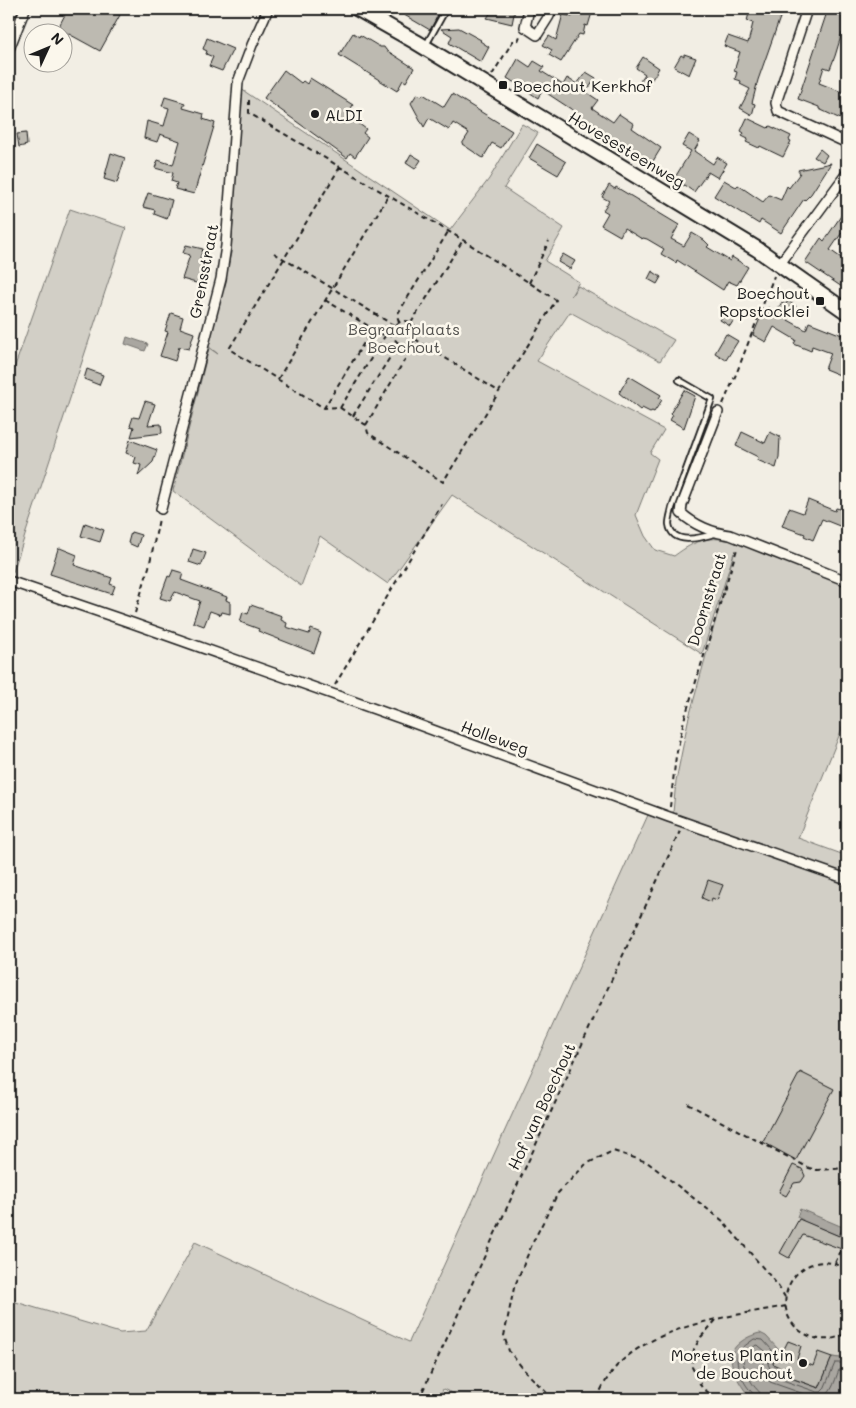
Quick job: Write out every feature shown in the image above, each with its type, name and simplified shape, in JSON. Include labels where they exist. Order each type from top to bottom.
[{"type":"street","points":[[9,49],[25,9]]},
{"type":"street","name":"Grensstraat","points":[[161,510],[221,279],[226,246],[238,82],[268,9]]},
{"type":"street","name":"Hovesesteenweg","points":[[358,9],[757,249],[847,312]]},
{"type":"street","points":[[529,9],[525,27],[537,34],[552,9]]},
{"type":"street","points":[[807,9],[776,103],[778,111],[847,143]]},
{"type":"street","points":[[779,265],[847,173]]},
{"type":"street","name":"Doornstraat","points":[[718,412],[680,509],[683,516],[715,533],[730,535],[740,539]]},
{"type":"street","points":[[740,539],[847,581]]},
{"type":"street","name":"Holleweg","points":[[9,581],[330,693],[669,817],[847,879]]},
{"type":"lane","points":[[424,47],[446,9]]},
{"type":"lane","points":[[679,380],[712,398],[672,508],[669,522],[671,530],[682,539],[703,537],[715,533]]},
{"type":"path","points":[[486,85],[513,41],[518,41],[525,27]]},
{"type":"path","points":[[249,100],[249,113],[340,167],[448,232],[463,240],[556,300],[443,482],[368,433],[366,425],[353,416],[340,408],[324,408],[229,349],[340,167]]},
{"type":"path","points":[[278,379],[388,196]]},
{"type":"path","points":[[399,322],[397,315],[448,232]]},
{"type":"path","points":[[411,323],[463,240]]},
{"type":"path","points":[[529,283],[549,241]]},
{"type":"path","points":[[274,253],[395,326]]},
{"type":"path","points":[[718,412],[734,379],[779,265]]},
{"type":"path","points":[[325,300],[385,336],[393,335]]},
{"type":"path","points":[[399,322],[411,323],[416,327],[415,339],[409,344],[403,345],[398,343],[393,335],[395,326],[399,322]]},
{"type":"path","points":[[324,408],[373,328]]},
{"type":"path","points":[[340,408],[385,336]]},
{"type":"path","points":[[415,339],[499,391]]},
{"type":"path","points":[[353,416],[398,343]]},
{"type":"path","points":[[366,425],[410,351],[409,344]]},
{"type":"path","points":[[330,693],[442,504]]},
{"type":"path","points":[[132,623],[149,566],[161,510]]},
{"type":"path","name":"Doornstraat","points":[[669,817],[676,756],[684,720],[740,539]]},
{"type":"path","name":"Hof van Boechout","points":[[419,1399],[684,822]]},
{"type":"path","points":[[688,1104],[809,1168],[817,1170],[847,1168]]},
{"type":"path","points":[[553,1399],[525,1371],[509,1351],[504,1336],[514,1288],[537,1234],[558,1193],[586,1164],[613,1151],[647,1162],[723,1221],[786,1296]]},
{"type":"path","points":[[835,1263],[846,1241]]},
{"type":"path","points":[[847,1269],[835,1263],[822,1262],[808,1265],[797,1272],[789,1283],[786,1296],[786,1306],[792,1323],[802,1332],[814,1338],[826,1340],[838,1338],[847,1333]]},
{"type":"path","points":[[597,1399],[604,1383],[624,1359],[658,1337],[716,1319],[786,1306]]},
{"type":"path","points":[[716,1319],[700,1336],[694,1349],[692,1367],[702,1388],[718,1399]]},
{"type":"green space","name":"Begraafplaats Boechout","points":[[241,89],[450,230],[489,179],[522,124],[538,133],[504,188],[564,228],[545,261],[579,282],[571,296],[578,286],[674,340],[660,361],[570,312],[537,361],[664,430],[650,453],[658,459],[636,515],[645,536],[655,550],[674,556],[697,542],[704,540],[719,539],[737,542],[847,585],[847,716],[798,838],[847,856],[847,1359],[832,1357],[819,1388],[777,1373],[769,1340],[766,1336],[745,1392],[752,1399],[465,1399],[443,1389],[439,1399],[9,1399],[9,1300],[120,1333],[146,1331],[195,1242],[409,1342],[648,815],[672,823],[676,781],[688,721],[734,553],[702,654],[452,495],[388,584],[320,536],[301,586],[173,491],[209,348],[218,354],[208,346],[231,253]]},
{"type":"green space","points":[[70,209],[126,228],[11,578],[9,577],[9,383]]},
{"type":"water","points":[[127,337],[148,344],[145,351],[125,344]]},
{"type":"water","points":[[800,1209],[845,1228],[839,1236],[803,1221],[797,1217]]},
{"type":"water","points":[[760,1333],[766,1336],[778,1349],[773,1364],[779,1367],[777,1373],[819,1388],[832,1357],[847,1359],[847,1399],[752,1399],[738,1380],[731,1357],[738,1344]]},
{"type":"building","points":[[68,9],[108,9],[120,15],[100,51],[72,36],[72,22],[61,22]]},
{"type":"building","points":[[394,9],[441,9],[430,30]]},
{"type":"building","points":[[493,9],[515,9],[512,24],[487,18]]},
{"type":"building","points":[[578,9],[593,9],[588,26],[585,25],[583,35],[579,34],[561,62],[549,55],[552,50],[543,45],[549,36],[556,40],[563,14],[572,17],[574,12],[577,13]]},
{"type":"building","points":[[750,9],[771,9],[782,12],[758,80],[752,103],[755,104],[752,115],[740,108],[750,89],[740,84],[741,81],[735,79],[737,72],[734,71],[740,52],[724,46],[728,36],[748,43],[753,23],[747,21]]},
{"type":"building","points":[[828,9],[847,9],[847,35],[842,33],[830,69],[824,67],[819,83],[847,94],[847,122],[819,109],[819,107],[798,99]]},
{"type":"building","points":[[459,28],[481,40],[489,47],[481,62],[449,43],[452,36],[441,29]]},
{"type":"building","points":[[353,33],[380,47],[384,47],[414,68],[406,82],[403,80],[397,91],[339,55]]},
{"type":"building","points":[[207,38],[233,49],[222,71],[209,66],[213,57],[206,54],[207,51],[203,49]]},
{"type":"building","points":[[684,54],[696,58],[689,75],[674,67],[681,55],[684,57]]},
{"type":"building","points":[[643,57],[659,68],[646,89],[638,84],[645,74],[636,68]]},
{"type":"building","points":[[518,59],[530,67],[534,61],[544,67],[541,71],[563,85],[567,78],[577,84],[586,72],[596,78],[586,92],[598,100],[592,108],[613,122],[619,114],[634,124],[632,128],[661,148],[650,166],[570,116],[574,111],[542,90],[538,98],[507,78]]},
{"type":"building","name":"ALDI","points":[[284,70],[301,83],[303,81],[307,84],[310,78],[353,105],[347,115],[366,129],[363,133],[368,137],[355,157],[350,153],[347,158],[264,98]]},
{"type":"building","points":[[417,94],[422,96],[423,94],[444,107],[452,94],[512,131],[501,148],[492,143],[483,158],[462,144],[469,133],[453,123],[449,130],[429,118],[424,127],[411,103]]},
{"type":"building","points":[[165,97],[185,103],[183,108],[204,114],[203,119],[215,123],[194,194],[175,189],[177,183],[171,181],[173,173],[155,168],[158,160],[173,165],[180,141],[160,134],[157,142],[144,138],[147,121],[164,126],[169,108],[162,106]]},
{"type":"building","points":[[747,118],[791,136],[789,140],[791,141],[783,157],[760,146],[759,148],[746,142],[748,139],[742,136],[744,133],[741,131]]},
{"type":"building","points":[[26,133],[27,145],[19,147],[17,134]]},
{"type":"building","points":[[689,134],[700,141],[694,151],[713,164],[717,157],[727,163],[718,178],[708,172],[694,192],[684,185],[680,187],[679,182],[674,179],[691,151],[682,146]]},
{"type":"building","points":[[537,144],[566,162],[558,175],[529,158]]},
{"type":"building","points":[[820,149],[827,155],[823,162],[814,157]]},
{"type":"building","points":[[111,153],[125,158],[117,183],[104,179]]},
{"type":"building","points":[[411,154],[421,160],[415,169],[406,163]]},
{"type":"building","points":[[831,163],[811,194],[804,199],[781,233],[761,220],[759,224],[714,196],[724,180],[736,187],[738,185],[763,202],[769,195],[781,200],[787,186],[789,188],[800,173],[798,170]]},
{"type":"building","points":[[609,185],[615,189],[616,187],[679,225],[671,239],[684,246],[692,233],[704,240],[709,245],[707,247],[730,261],[732,257],[748,267],[737,285],[728,281],[723,290],[677,260],[676,263],[661,254],[664,249],[647,239],[642,239],[624,228],[620,236],[601,225],[608,213],[603,210],[609,201],[602,197]]},
{"type":"building","points":[[148,193],[172,200],[167,219],[154,214],[155,210],[143,207]]},
{"type":"building","points":[[847,207],[847,234],[843,231],[830,250],[847,262],[847,279],[842,287],[805,262],[821,238],[824,241]]},
{"type":"building","points":[[186,245],[203,249],[200,258],[210,262],[203,285],[182,279],[190,255],[183,253]]},
{"type":"building","points":[[563,254],[575,261],[570,269],[558,262]]},
{"type":"building","points":[[652,271],[661,277],[657,284],[648,279]]},
{"type":"building","points":[[788,301],[796,306],[788,320],[806,330],[809,322],[847,337],[847,378],[825,369],[831,353],[812,346],[811,351],[794,344],[796,340],[774,327],[766,342],[753,335],[761,316],[768,307],[776,312],[782,302],[786,304]]},
{"type":"building","points":[[725,312],[735,318],[730,326],[720,320]]},
{"type":"building","points":[[171,313],[183,317],[180,328],[194,333],[189,349],[179,347],[175,361],[160,356],[168,332],[165,331]]},
{"type":"building","points":[[726,334],[738,341],[726,360],[715,353]]},
{"type":"building","points":[[87,369],[103,375],[99,385],[84,379]]},
{"type":"building","points":[[629,376],[661,395],[659,398],[662,400],[654,412],[642,408],[640,410],[619,393]]},
{"type":"building","points":[[684,390],[695,396],[684,428],[670,420],[673,415],[670,414]]},
{"type":"building","points":[[145,401],[155,404],[148,425],[161,424],[162,433],[131,437],[134,427],[130,426],[133,417],[139,418]]},
{"type":"building","points":[[742,432],[765,443],[770,432],[780,437],[779,457],[776,468],[757,460],[758,457],[736,446]]},
{"type":"building","points":[[130,440],[157,450],[153,462],[138,476],[141,465],[134,463],[136,457],[126,453]]},
{"type":"building","points":[[846,492],[847,529],[822,519],[813,540],[804,536],[805,534],[782,526],[789,508],[803,513],[808,500],[835,511],[836,508],[840,509]]},
{"type":"building","points":[[85,523],[104,530],[100,542],[81,536]]},
{"type":"building","points":[[131,532],[141,535],[137,547],[128,543]]},
{"type":"building","points":[[60,548],[77,555],[74,565],[112,578],[110,584],[115,586],[112,594],[50,574],[58,549]]},
{"type":"building","points":[[193,549],[206,553],[201,566],[189,562]]},
{"type":"building","points":[[173,570],[183,573],[181,580],[227,597],[226,600],[230,602],[230,614],[222,612],[221,615],[210,611],[204,626],[193,622],[200,601],[175,592],[170,601],[160,598],[168,576],[170,577]]},
{"type":"building","points":[[251,605],[282,616],[281,620],[287,623],[286,627],[309,634],[311,629],[321,633],[314,653],[240,622],[243,612],[248,614]]},
{"type":"building","points":[[708,880],[723,885],[717,900],[712,898],[711,902],[702,898]]},
{"type":"building","points":[[800,1072],[834,1089],[796,1160],[763,1142]]},
{"type":"building","points":[[793,1165],[802,1169],[805,1176],[801,1182],[794,1183],[786,1196],[779,1192]]},
{"type":"building","points":[[847,1218],[847,1251],[803,1235],[789,1258],[780,1253],[799,1219],[839,1236]]},
{"type":"building","points":[[788,1341],[801,1346],[797,1359],[813,1366],[818,1352],[832,1357],[819,1388],[777,1373],[779,1367],[773,1364],[778,1349],[783,1351]]},
{"type":"place","name":"Boechout Kerkhof","points":[[503,85]]},
{"type":"place","name":"ALDI","points":[[315,114]]},
{"type":"place","name":"Boechout Ropstocklei","points":[[820,301]]},
{"type":"place","name":"Moretus Plantin de Bouchout","points":[[803,1363]]}]
